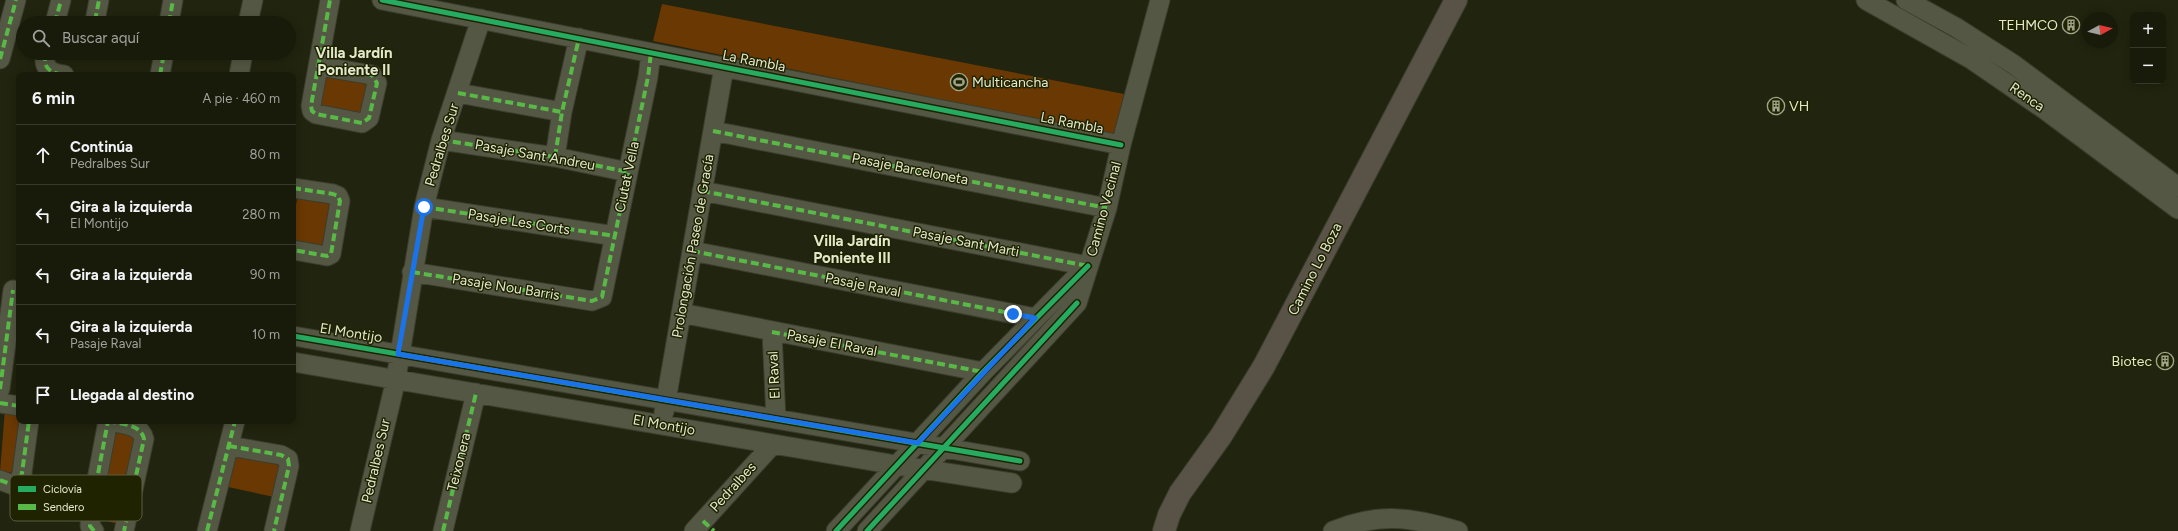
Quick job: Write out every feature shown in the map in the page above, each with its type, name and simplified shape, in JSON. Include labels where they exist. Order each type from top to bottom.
[{"type":"main road","name":"Camino Lo Boza","points":[[1164,531],[1169,515],[1180,494],[1221,436],[1264,366],[1456,0]]},
{"type":"street","points":[[0,59],[16,0]]},
{"type":"street","points":[[57,16],[61,0]]},
{"type":"street","points":[[96,16],[99,0]]},
{"type":"street","points":[[170,16],[173,0]]},
{"type":"street","points":[[250,16],[253,0]]},
{"type":"street","points":[[319,66],[372,76],[377,83],[367,121],[362,123],[316,114],[312,111],[311,106],[330,0]]},
{"type":"street","name":"La Rambla","points":[[382,0],[1121,145]]},
{"type":"street","name":"Camino Vecinal","points":[[945,448],[1077,303],[1107,208],[1121,145],[1160,0]]},
{"type":"street","name":"Renca","points":[[1866,0],[1971,59],[2044,109],[2178,209]]},
{"type":"street","name":"Renca","points":[[1906,0],[1957,28],[2007,59],[2178,187]]},
{"type":"street","name":"Pedralbes Sur","points":[[360,531],[396,380],[398,354],[424,207],[442,140],[481,19]]},
{"type":"street","points":[[555,157],[562,112],[579,38]]},
{"type":"street","name":"Ciutat Vella","points":[[599,299],[604,293],[648,77],[651,52]]},
{"type":"street","points":[[161,72],[163,60]]},
{"type":"street","points":[[240,72],[242,60]]},
{"type":"street","name":"Prolongación Paseo de Gracía","points":[[661,425],[724,67]]},
{"type":"street","points":[[458,93],[562,112]]},
{"type":"street","name":"Pasaje Barceloneta","points":[[713,130],[1107,208]]},
{"type":"street","name":"Pasaje Sant Andreu","points":[[442,140],[555,157],[628,172]]},
{"type":"street","points":[[296,188],[333,194],[338,196],[340,201],[331,254],[327,256],[296,251]]},
{"type":"street","name":"Pasaje Sant Marti","points":[[702,191],[1088,266]]},
{"type":"street","name":"Pasaje Les Corts","points":[[424,207],[615,236]]},
{"type":"street","name":"Pasaje Raval","points":[[692,252],[1035,318]]},
{"type":"street","points":[[836,531],[983,372],[1088,266]]},
{"type":"street","name":"Pasaje Nou Barris","points":[[412,272],[592,301],[599,299]]},
{"type":"street","points":[[0,389],[10,313],[11,289]]},
{"type":"street","name":"Pasaje El Raval","points":[[681,313],[983,372]]},
{"type":"street","name":"El Raval","points":[[772,332],[776,419]]},
{"type":"street","name":"El Montijo","points":[[296,337],[1020,461]]},
{"type":"street","name":"El Montijo","points":[[296,363],[896,465],[1012,482]]},
{"type":"street","name":"Teixonera","points":[[443,531],[476,393]]},
{"type":"street","points":[[0,403],[16,406]]},
{"type":"street","points":[[21,475],[29,424]]},
{"type":"street","points":[[98,475],[107,424]]},
{"type":"street","points":[[120,424],[137,428],[143,433],[144,439],[136,475]]},
{"type":"street","points":[[206,531],[234,424]]},
{"type":"street","name":"Pedralbes","points":[[704,528],[773,444]]},
{"type":"street","points":[[229,446],[281,455],[288,459],[289,466],[274,531]]},
{"type":"street","points":[[867,531],[945,448]]},
{"type":"street","points":[[0,480],[10,484]]},
{"type":"street","points":[[1333,531],[1347,525],[1404,518],[1428,522],[1458,531]]},
{"type":"street","points":[[90,521],[90,526],[94,531]]},
{"type":"street","points":[[124,531],[126,521]]},
{"type":"shaded area","points":[[662,4],[1124,94],[1114,135],[653,41]]},
{"type":"shaded area","points":[[324,72],[369,80],[363,116],[317,107]]},
{"type":"shaded area","points":[[298,194],[333,200],[325,246],[296,241],[296,205]]},
{"type":"shaded area","points":[[5,409],[16,410],[16,424],[23,424],[18,473],[0,472]]},
{"type":"shaded area","points":[[117,429],[139,435],[130,475],[106,475]]},
{"type":"shaded area","points":[[234,456],[280,465],[274,497],[228,487]]},
{"type":"shaded area","points":[[107,521],[119,521],[118,524]]},
{"type":"marked path","points":[[0,59],[16,0]]},
{"type":"marked path","points":[[57,16],[61,0]]},
{"type":"marked path","points":[[96,16],[99,0]]},
{"type":"marked path","points":[[170,16],[173,0]]},
{"type":"marked path","points":[[319,66],[372,75],[377,83],[369,118],[362,123],[316,114],[312,111],[311,106],[330,0]]},
{"type":"marked path","points":[[555,157],[562,112],[579,38]]},
{"type":"marked path","points":[[412,272],[592,301],[602,297],[648,77],[651,53]]},
{"type":"marked path","points":[[45,60],[46,66],[53,72]]},
{"type":"marked path","points":[[161,72],[163,60]]},
{"type":"marked path","points":[[458,93],[562,112]]},
{"type":"marked path","points":[[713,131],[1107,208]]},
{"type":"marked path","points":[[441,140],[555,157],[628,172]]},
{"type":"marked path","points":[[296,188],[333,194],[338,196],[340,201],[331,254],[327,256],[296,251]]},
{"type":"marked path","points":[[702,191],[1088,266]]},
{"type":"marked path","points":[[424,207],[615,236]]},
{"type":"marked path","points":[[692,251],[1035,318]]},
{"type":"marked path","points":[[0,389],[13,290]]},
{"type":"marked path","points":[[772,332],[983,372]]},
{"type":"marked path","points":[[443,531],[476,393]]},
{"type":"marked path","points":[[0,403],[16,406]]},
{"type":"marked path","points":[[21,475],[29,424]]},
{"type":"marked path","points":[[98,475],[107,424]]},
{"type":"marked path","points":[[124,424],[139,430],[144,439],[136,475]]},
{"type":"marked path","points":[[207,531],[234,424]]},
{"type":"marked path","points":[[229,446],[281,455],[288,459],[289,466],[274,531]]},
{"type":"marked path","points":[[0,480],[10,484]]},
{"type":"marked path","points":[[90,521],[90,526],[94,531]]},
{"type":"marked path","points":[[124,531],[126,521]]},
{"type":"marked path","points":[[703,521],[714,531]]},
{"type":"cycle path","points":[[382,0],[1121,145]]},
{"type":"cycle path","points":[[836,531],[983,372],[1088,266]]},
{"type":"cycle path","points":[[867,531],[1077,303]]},
{"type":"cycle path","points":[[296,337],[1020,461]]},
{"type":"place","name":"TEHMCO","points":[[2071,25]]},
{"type":"place","name":"Multicancha","points":[[959,82]]},
{"type":"place","name":"VH","points":[[1776,106]]},
{"type":"place","name":"Biotec","points":[[2165,361]]},
{"type":"district","name":"Villa Jardín Poniente II","points":[[354,62]]},
{"type":"district","name":"Villa Jardín Poniente III","points":[[852,250]]},
{"type":"route","points":[[424,207],[398,354],[918,443],[1035,318],[1013,314]]}]
